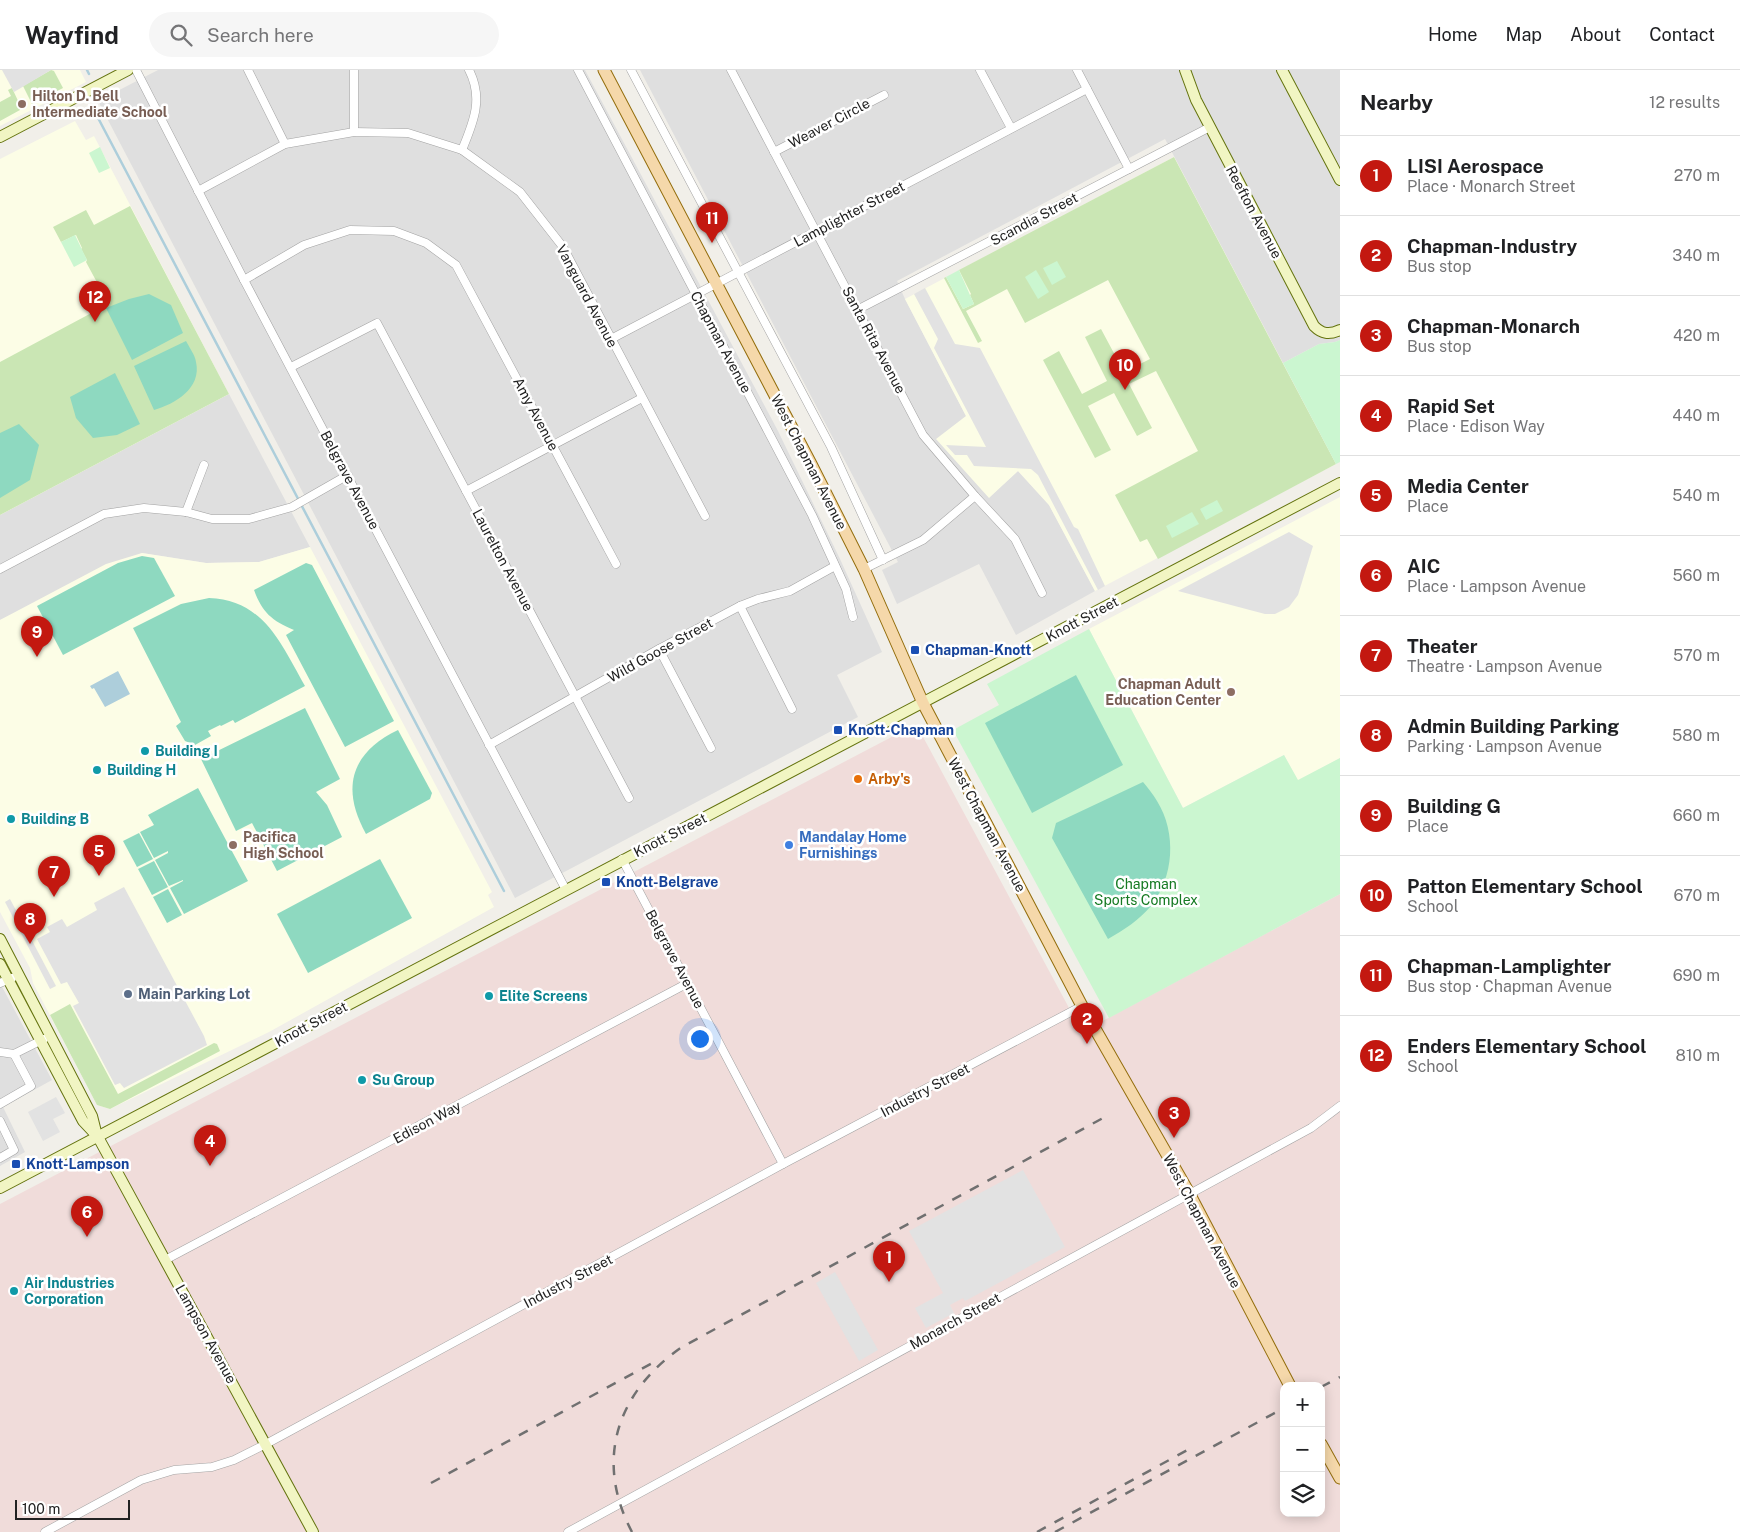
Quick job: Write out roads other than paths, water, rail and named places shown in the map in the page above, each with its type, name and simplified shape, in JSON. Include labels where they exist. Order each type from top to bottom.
[{"type":"main road","points":[[0,137],[128,70]]},
{"type":"main road","name":"West Chapman Avenue","points":[[604,70],[812,464],[864,569],[923,703],[1082,1006],[1189,1193],[1288,1382]]},
{"type":"main road","name":"Reefton Avenue","points":[[1185,70],[1196,100],[1314,326],[1322,333],[1328,334],[1340,330]]},
{"type":"main road","points":[[1282,70],[1340,180]]},
{"type":"main road","name":"Knott Street","points":[[0,1188],[1340,483]]},
{"type":"main road","name":"Lampson Avenue","points":[[0,939],[92,1116],[98,1137],[313,1532]]},
{"type":"main road","name":"Lampson Avenue","points":[[0,964],[4,981],[40,1041],[83,1121],[98,1137]]},
{"type":"main road","points":[[1325,1451],[1340,1478]]},
{"type":"street","name":"Belgrave Avenue","points":[[136,70],[244,280],[566,890]]},
{"type":"street","points":[[248,70],[285,144]]},
{"type":"street","points":[[354,70],[354,132]]},
{"type":"street","points":[[462,150],[475,116],[476,94],[469,70]]},
{"type":"street","name":"Chapman Avenue","points":[[578,70],[812,515],[846,589],[854,617]]},
{"type":"street","points":[[631,70],[831,447],[883,560]]},
{"type":"street","points":[[980,70],[1011,128]]},
{"type":"street","points":[[1077,70],[1129,169]]},
{"type":"street","name":"Santa Rita Avenue","points":[[734,71],[774,152],[923,434],[975,496],[1015,539],[1042,593]]},
{"type":"street","name":"Lamplighter Street","points":[[611,339],[1087,89]]},
{"type":"street","name":"Weaver Circle","points":[[774,152],[884,94]]},
{"type":"street","name":"Scandia Street","points":[[857,310],[1210,127]]},
{"type":"street","name":"Vanguard Avenue","points":[[198,191],[285,144],[354,132],[408,134],[462,150],[520,192],[563,247],[705,516]]},
{"type":"street","name":"Amy Avenue","points":[[244,280],[304,245],[350,230],[394,231],[426,243],[456,265],[616,564]]},
{"type":"street","name":"Laurelton Avenue","points":[[291,367],[377,323],[629,798]]},
{"type":"street","points":[[466,492],[642,398]]},
{"type":"street","points":[[186,512],[204,465]]},
{"type":"street","points":[[0,570],[104,514],[144,508],[186,512],[212,519],[249,519],[292,507],[348,475]]},
{"type":"street","points":[[864,569],[923,540],[975,496]]},
{"type":"street","name":"Wild Goose Street","points":[[490,745],[575,696],[740,606],[758,599],[790,591],[835,566]]},
{"type":"street","points":[[740,606],[792,709]]},
{"type":"street","points":[[659,650],[711,748]]},
{"type":"street","name":"Belgrave Avenue","points":[[622,860],[783,1164]]},
{"type":"street","points":[[4,981],[19,975]]},
{"type":"street","name":"Edison Way","points":[[166,1260],[688,984]]},
{"type":"street","name":"Industry Street","points":[[45,1532],[142,1480],[174,1470],[212,1467],[234,1460],[266,1444],[783,1164],[1082,1006]]},
{"type":"street","points":[[0,1052],[14,1054],[51,1036]]},
{"type":"street","points":[[0,1104],[31,1086],[14,1054]]},
{"type":"street","name":"Monarch Street","points":[[568,1532],[1310,1128],[1340,1106]]},
{"type":"street","points":[[0,1121],[14,1150],[0,1158]]},
{"type":"water","points":[[118,671],[130,694],[105,707],[94,688],[92,689],[90,686]]},
{"type":"waterway","points":[[87,70],[89,74]]},
{"type":"waterway","points":[[96,114],[504,891]]},
{"type":"railway","points":[[632,1532],[621,1505],[615,1479],[614,1454],[618,1429],[628,1406],[641,1385],[660,1365],[682,1347],[1103,1118]]},
{"type":"railway","points":[[431,1483],[658,1360]]},
{"type":"railway","points":[[1325,1385],[1340,1377]]},
{"type":"railway","points":[[1055,1532],[1280,1410]]},
{"type":"railway","points":[[1037,1532],[1193,1447]]},
{"type":"place","name":"Hilton D. Bell Intermediate School","points":[[22,104]]},
{"type":"place","name":"Chapman-Lamplighter","points":[[712,243]]},
{"type":"place","name":"Enders Elementary School","points":[[95,322]]},
{"type":"place","name":"Patton Elementary School","points":[[1125,390]]},
{"type":"place","name":"Chapman-Knott","points":[[915,650]]},
{"type":"place","name":"Building G","points":[[37,657]]},
{"type":"place","name":"Chapman Adult Education Center","points":[[1231,692]]},
{"type":"place","name":"Knott-Chapman","points":[[838,730]]},
{"type":"place","name":"Building I","points":[[145,751]]},
{"type":"place","name":"Building H","points":[[97,770]]},
{"type":"place","name":"Arby's","points":[[858,779]]},
{"type":"place","name":"Building B","points":[[11,819]]},
{"type":"place","name":"Pacifica High School","points":[[233,845]]},
{"type":"place","name":"Mandalay Home Furnishings","points":[[789,845]]},
{"type":"place","name":"Media Center","points":[[99,876]]},
{"type":"place","name":"Knott-Belgrave","points":[[606,882]]},
{"type":"place","name":"Theater","points":[[54,897]]},
{"type":"place","name":"Admin Building Parking","points":[[30,944]]},
{"type":"place","name":"Main Parking Lot","points":[[128,994]]},
{"type":"place","name":"Elite Screens","points":[[489,996]]},
{"type":"place","name":"Chapman-Industry","points":[[1087,1044]]},
{"type":"place","name":"Su Group","points":[[362,1080]]},
{"type":"place","name":"Chapman-Monarch","points":[[1174,1138]]},
{"type":"place","name":"Knott-Lampson","points":[[16,1164]]},
{"type":"place","name":"Rapid Set","points":[[210,1166]]},
{"type":"place","name":"AIC","points":[[87,1237]]},
{"type":"place","name":"LISI Aerospace","points":[[889,1282]]},
{"type":"place","name":"Air Industries Corporation","points":[[14,1291]]},
{"type":"park label","name":"Chapman Sports Complex","points":[[1146,892]]}]
